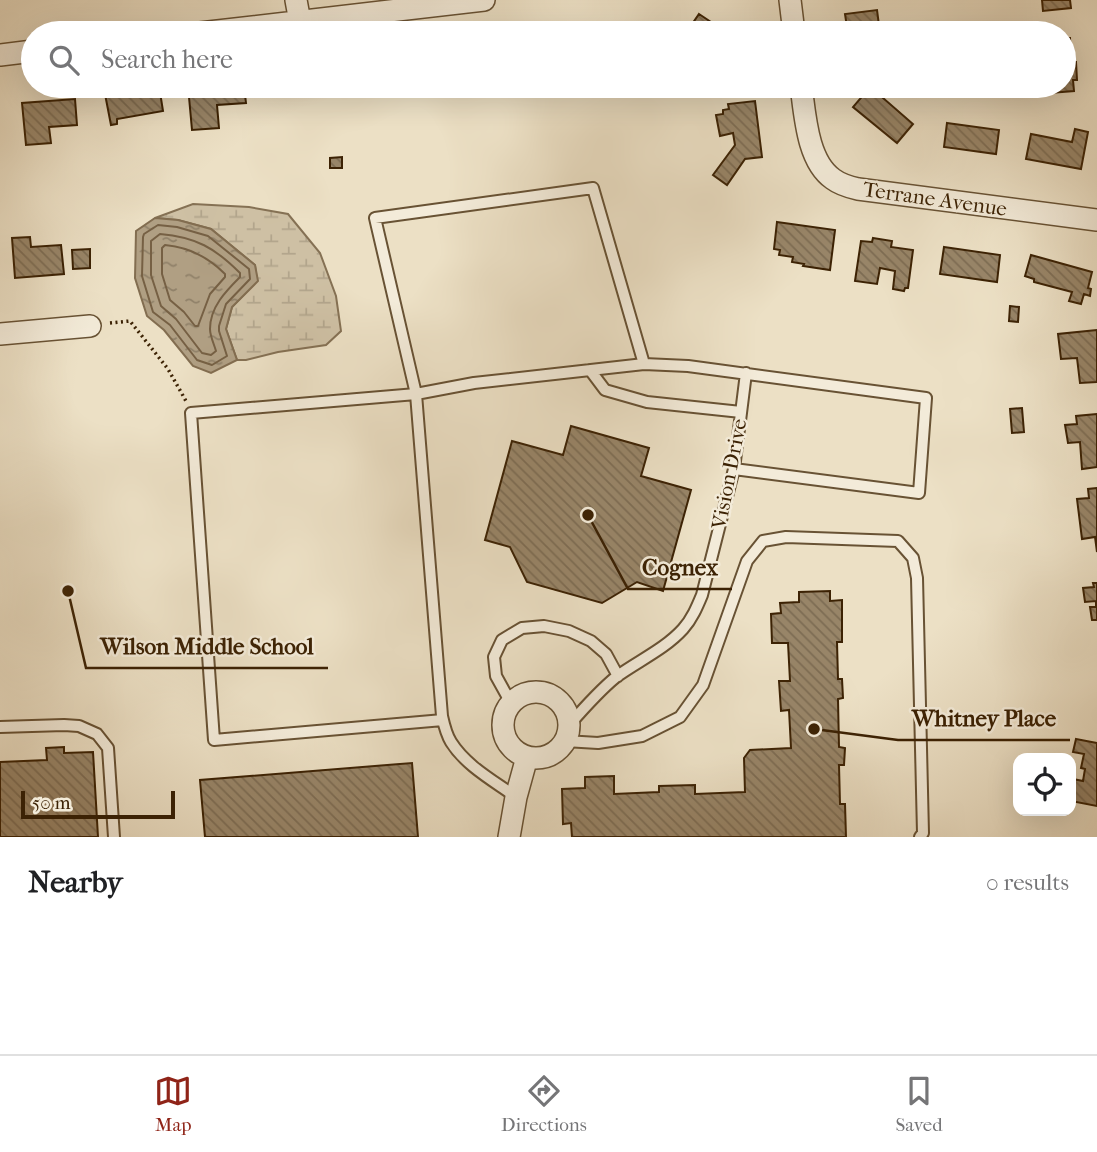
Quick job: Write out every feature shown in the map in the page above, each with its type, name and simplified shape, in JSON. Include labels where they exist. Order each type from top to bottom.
[{"type":"street","points":[[296,0],[300,21]]},
{"type":"street","points":[[308,21],[484,0]]},
{"type":"street","points":[[790,0],[793,21]]},
{"type":"street","points":[[0,55],[21,52]]},
{"type":"street","name":"Terrane Avenue","points":[[803,98],[815,155],[831,178],[844,185],[872,191],[1097,220]]},
{"type":"street","points":[[0,334],[90,326]]},
{"type":"street","points":[[509,837],[527,757],[509,744],[504,734],[505,712],[521,696],[531,692],[553,696],[567,713],[567,733]]},
{"type":"street","name":"Vision Drive","points":[[527,757],[537,759],[557,752],[567,733]]},
{"type":"lane","points":[[516,797],[464,757],[452,744],[443,720],[416,394],[375,218],[593,188],[643,364]]},
{"type":"lane","points":[[443,720],[214,740],[191,413],[416,394],[474,383],[643,364],[688,366],[926,398],[919,493],[734,469]]},
{"type":"lane","points":[[590,370],[604,390],[647,402],[741,412]]},
{"type":"lane","name":"Vision Drive","points":[[567,733],[600,691],[670,640],[694,614],[702,595],[734,469],[746,373]]},
{"type":"lane","points":[[567,733],[598,743],[642,736],[680,717],[703,685],[747,561],[763,541],[786,537],[898,541],[913,558],[917,578],[923,833],[920,837]]},
{"type":"lane","points":[[512,703],[496,676],[494,657],[502,640],[522,628],[556,628],[591,641],[606,654],[618,676]]},
{"type":"lane","points":[[0,727],[79,726],[97,734],[107,748],[114,837]]},
{"type":"path","points":[[90,326],[130,321],[168,369],[191,413]]},
{"type":"green space","points":[[193,204],[249,207],[288,214],[320,253],[336,296],[341,331],[326,345],[237,360],[226,329],[232,307],[257,281],[255,265],[211,229],[178,220],[155,218]]},
{"type":"water","points":[[155,218],[178,220],[211,229],[255,265],[258,281],[232,307],[226,329],[237,360],[211,373],[193,366],[164,330],[147,316],[135,278],[136,231]]},
{"type":"building","points":[[1042,0],[1070,0],[1071,8],[1043,11]]},
{"type":"building","points":[[877,10],[878,21],[846,21],[845,14]]},
{"type":"building","points":[[699,14],[710,21],[694,21]]},
{"type":"building","points":[[106,98],[161,98],[163,111],[117,119],[117,124],[111,125]]},
{"type":"building","points":[[189,98],[245,98],[246,103],[217,105],[219,128],[192,130]]},
{"type":"building","points":[[861,98],[883,98],[913,124],[897,143],[853,107]]},
{"type":"building","points":[[75,99],[77,125],[49,127],[51,143],[26,145],[22,103]]},
{"type":"building","points":[[755,101],[762,157],[745,159],[727,185],[713,175],[735,145],[733,133],[720,136],[716,115],[729,109],[728,104]]},
{"type":"building","points":[[947,123],[999,130],[996,154],[944,147]]},
{"type":"building","points":[[1075,129],[1088,132],[1081,169],[1026,159],[1031,134],[1072,142]]},
{"type":"building","points":[[342,157],[342,168],[330,168],[330,158]]},
{"type":"building","points":[[777,222],[835,230],[830,270],[803,266],[804,264],[792,262],[793,257],[779,255],[780,250],[774,249]]},
{"type":"building","points":[[30,237],[31,247],[61,245],[64,274],[15,278],[12,238]]},
{"type":"building","points":[[873,238],[892,241],[891,247],[913,250],[908,288],[904,291],[893,289],[895,271],[880,268],[877,284],[855,281],[861,241],[872,242]]},
{"type":"building","points":[[944,247],[1000,255],[997,282],[940,274]]},
{"type":"building","points":[[90,249],[90,268],[73,269],[72,250]]},
{"type":"building","points":[[1031,255],[1092,272],[1088,288],[1091,289],[1090,296],[1084,294],[1081,304],[1069,301],[1072,292],[1034,282],[1034,279],[1025,276]]},
{"type":"building","points":[[1010,306],[1019,307],[1018,322],[1009,321]]},
{"type":"building","points":[[1097,330],[1097,382],[1080,383],[1077,358],[1061,359],[1058,334]]},
{"type":"building","points":[[1022,408],[1024,432],[1012,433],[1010,409]]},
{"type":"building","points":[[1097,414],[1097,467],[1082,469],[1080,442],[1068,443],[1065,425],[1077,424],[1076,416]]},
{"type":"building","points":[[571,426],[649,448],[641,476],[691,490],[663,591],[637,582],[602,603],[527,582],[510,547],[485,540],[512,441],[563,455]]},
{"type":"building","points":[[1097,488],[1097,552],[1095,537],[1082,539],[1077,499],[1089,498],[1088,489]]},
{"type":"building","points":[[1093,583],[1097,583],[1097,620],[1092,620],[1090,607],[1096,607],[1096,601],[1085,602],[1083,588],[1094,587]]},
{"type":"building","points":[[830,591],[830,601],[842,600],[842,642],[837,642],[838,679],[842,679],[843,698],[838,699],[839,747],[845,748],[844,765],[839,765],[840,804],[845,804],[846,837],[572,837],[571,823],[563,824],[562,789],[585,788],[585,777],[614,776],[614,794],[659,792],[659,786],[695,785],[695,794],[745,792],[744,758],[750,750],[791,748],[789,710],[781,711],[779,681],[790,681],[788,643],[772,643],[771,614],[781,613],[780,603],[799,602],[799,592]]},
{"type":"building","points":[[1076,739],[1097,743],[1097,806],[1076,802],[1076,780],[1083,781],[1085,769],[1081,768],[1084,754],[1073,752]]},
{"type":"building","points":[[64,747],[64,753],[93,752],[98,837],[0,837],[0,762],[47,760],[46,748]]},
{"type":"building","points":[[412,763],[418,837],[205,837],[200,780]]},
{"type":"place","name":"Cognex","points":[[588,515]]},
{"type":"place","name":"Wilson Middle School","points":[[68,591]]},
{"type":"place","name":"Whitney Place","points":[[814,729]]}]
